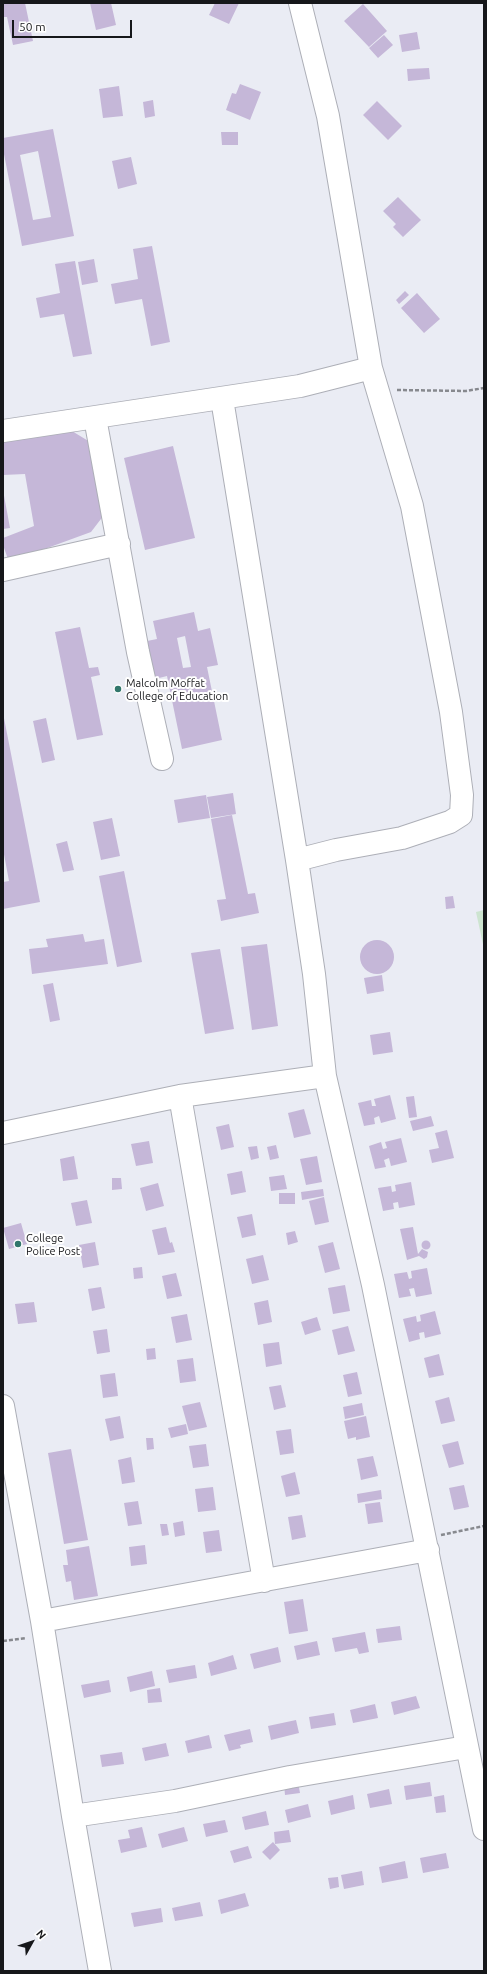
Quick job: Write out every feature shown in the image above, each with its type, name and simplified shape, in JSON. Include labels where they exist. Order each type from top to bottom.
[{"type":"street","points":[[297,860],[336,850],[402,838],[450,822],[460,815],[462,795],[452,712],[412,506],[374,378],[328,116],[300,3]]},
{"type":"street","points":[[3,431],[300,386],[374,378]]},
{"type":"street","points":[[222,399],[297,860],[314,974],[325,1076],[373,1285],[427,1544],[466,1747],[484,1830]]},
{"type":"street","points":[[95,418],[138,652],[162,759]]},
{"type":"street","points":[[3,570],[119,544]]},
{"type":"street","points":[[3,1133],[180,1096],[325,1076]]},
{"type":"street","points":[[180,1096],[264,1581]]},
{"type":"street","points":[[3,1406],[43,1628],[73,1816],[100,1971]]},
{"type":"street","points":[[43,1628],[264,1581],[427,1544]]},
{"type":"street","points":[[73,1816],[175,1801],[290,1777],[466,1747]]},
{"type":"path","points":[[374,378],[416,391],[466,391],[484,388]]},
{"type":"path","points":[[427,1544],[484,1526]]},
{"type":"path","points":[[3,1641],[43,1628]]},
{"type":"green space","points":[[484,910],[484,949],[476,912]]},
{"type":"building","points":[[3,3],[25,3],[33,41],[13,45],[7,17],[3,17]]},
{"type":"building","points":[[90,3],[111,3],[116,25],[96,30]]},
{"type":"building","points":[[215,3],[239,3],[229,24],[209,15]]},
{"type":"building","points":[[363,4],[387,31],[369,47],[344,21]]},
{"type":"building","points":[[417,32],[420,49],[402,52],[399,35]]},
{"type":"building","points":[[384,35],[393,45],[378,58],[369,48]]},
{"type":"building","points":[[429,68],[430,79],[408,81],[407,69]]},
{"type":"building","points":[[240,84],[261,92],[250,120],[226,110],[232,93],[236,94]]},
{"type":"building","points":[[119,86],[123,116],[103,118],[99,89]]},
{"type":"building","points":[[153,100],[155,116],[145,118],[143,102]]},
{"type":"building","points":[[377,101],[402,126],[388,140],[363,115]]},
{"type":"building","points":[[53,129],[74,236],[22,246],[3,149],[3,138]],"holes":[[[38,151],[51,217],[33,220],[20,155]]]},
{"type":"building","points":[[221,132],[238,132],[238,145],[222,145]]},
{"type":"building","points":[[131,157],[137,184],[118,189],[112,161]]},
{"type":"building","points":[[398,197],[421,220],[403,237],[393,227],[396,224],[383,211]]},
{"type":"building","points":[[152,246],[170,342],[151,346],[142,299],[115,304],[111,284],[138,279],[133,249]]},
{"type":"building","points":[[94,259],[98,282],[82,285],[78,262]]},
{"type":"building","points":[[75,261],[92,354],[73,357],[64,314],[40,318],[36,298],[60,293],[55,264]]},
{"type":"building","points":[[405,291],[409,295],[399,304],[396,300]]},
{"type":"building","points":[[417,293],[440,319],[424,333],[401,308]]},
{"type":"building","points":[[67,428],[90,442],[104,515],[91,532],[9,562],[3,545],[3,538],[34,526],[25,474],[3,475],[3,441]]},
{"type":"building","points":[[173,446],[195,538],[145,550],[124,458]]},
{"type":"building","points":[[3,490],[10,528],[3,529]]},
{"type":"building","points":[[194,612],[198,631],[210,628],[218,665],[207,667],[222,740],[182,749],[167,676],[155,679],[147,641],[157,639],[153,621]],"holes":[[[185,636],[191,667],[183,668],[177,638]]]},
{"type":"building","points":[[80,627],[89,668],[98,667],[100,675],[91,677],[103,735],[77,740],[55,632]]},
{"type":"building","points":[[3,713],[40,902],[3,909],[3,882],[9,881],[3,849]]},
{"type":"building","points":[[46,718],[55,760],[42,763],[33,721]]},
{"type":"building","points":[[233,793],[236,814],[211,818],[207,797]]},
{"type":"building","points":[[206,795],[210,818],[178,823],[174,800]]},
{"type":"building","points":[[232,815],[248,894],[255,893],[259,913],[221,921],[217,900],[226,899],[211,819]]},
{"type":"building","points":[[112,818],[120,856],[101,860],[93,822]]},
{"type":"building","points":[[67,841],[74,870],[63,872],[56,844]]},
{"type":"building","points":[[124,871],[142,962],[117,967],[99,876]]},
{"type":"building","points":[[453,896],[455,908],[446,909],[445,897]]},
{"type":"building","points":[[83,934],[85,942],[104,939],[108,964],[32,974],[29,949],[48,947],[46,939]]},
{"type":"building","points":[[380,940],[389,945],[393,950],[393,964],[389,969],[384,973],[374,974],[370,973],[361,964],[360,954],[361,950],[370,941]]},
{"type":"building","points":[[267,944],[278,1026],[252,1030],[241,947]]},
{"type":"building","points":[[220,949],[234,1029],[205,1034],[191,953]]},
{"type":"building","points":[[382,975],[384,991],[367,994],[364,978]]},
{"type":"building","points":[[53,983],[60,1020],[50,1022],[43,985]]},
{"type":"building","points":[[390,1032],[393,1052],[373,1055],[370,1035]]},
{"type":"building","points":[[390,1095],[396,1119],[381,1123],[379,1116],[374,1118],[375,1124],[364,1126],[358,1103],[371,1100],[372,1106],[376,1106],[374,1099]]},
{"type":"building","points":[[414,1096],[417,1117],[409,1118],[406,1097]]},
{"type":"building","points":[[304,1109],[311,1134],[294,1138],[288,1113]]},
{"type":"building","points":[[431,1116],[434,1126],[413,1131],[410,1121]]},
{"type":"building","points":[[229,1124],[234,1147],[221,1150],[216,1127]]},
{"type":"building","points":[[447,1130],[454,1158],[432,1163],[429,1150],[439,1148],[435,1133]]},
{"type":"building","points":[[401,1138],[407,1162],[391,1166],[389,1158],[384,1160],[386,1167],[375,1169],[369,1146],[381,1142],[383,1149],[387,1148],[385,1142]]},
{"type":"building","points":[[149,1141],[153,1163],[136,1166],[131,1144]]},
{"type":"building","points":[[276,1145],[279,1158],[270,1160],[267,1147]]},
{"type":"building","points":[[257,1146],[259,1158],[251,1160],[248,1147]]},
{"type":"building","points":[[74,1156],[78,1179],[63,1181],[60,1159]]},
{"type":"building","points":[[317,1156],[322,1182],[306,1185],[300,1159]]},
{"type":"building","points":[[242,1171],[246,1192],[231,1195],[227,1174]]},
{"type":"building","points":[[284,1175],[287,1189],[271,1191],[269,1177]]},
{"type":"building","points":[[112,1178],[121,1178],[122,1189],[112,1190]]},
{"type":"building","points":[[411,1182],[415,1205],[399,1208],[398,1202],[393,1203],[394,1209],[383,1211],[378,1188],[391,1186],[392,1192],[396,1191],[395,1185]]},
{"type":"building","points":[[158,1183],[164,1206],[146,1211],[140,1188]]},
{"type":"building","points":[[323,1189],[324,1196],[302,1200],[301,1192]]},
{"type":"building","points":[[279,1193],[295,1193],[295,1204],[279,1204]]},
{"type":"building","points":[[324,1197],[329,1222],[315,1225],[309,1201]]},
{"type":"building","points":[[87,1200],[92,1223],[76,1226],[71,1203]]},
{"type":"building","points":[[252,1214],[256,1235],[242,1238],[237,1217]]},
{"type":"building","points":[[21,1223],[27,1244],[9,1249],[3,1228]]},
{"type":"building","points":[[166,1227],[170,1243],[172,1242],[175,1252],[158,1255],[152,1230]]},
{"type":"building","points":[[413,1227],[418,1254],[422,1249],[428,1252],[427,1257],[424,1259],[419,1256],[407,1260],[400,1229]]},
{"type":"building","points":[[295,1231],[298,1242],[288,1245],[286,1233]]},
{"type":"building","points":[[426,1240],[431,1245],[426,1250],[421,1245]]},
{"type":"building","points":[[95,1242],[99,1265],[83,1268],[79,1245]]},
{"type":"building","points":[[333,1242],[340,1269],[325,1273],[318,1246]]},
{"type":"building","points":[[263,1255],[269,1280],[252,1284],[246,1259]]},
{"type":"building","points":[[142,1267],[143,1278],[134,1279],[133,1268]]},
{"type":"building","points":[[427,1268],[432,1294],[416,1297],[414,1288],[409,1289],[411,1296],[399,1298],[394,1274],[407,1272],[409,1279],[412,1278],[411,1271]]},
{"type":"building","points":[[176,1273],[182,1296],[167,1299],[162,1276]]},
{"type":"building","points":[[345,1285],[350,1311],[333,1314],[328,1288]]},
{"type":"building","points":[[101,1287],[105,1308],[92,1311],[88,1289]]},
{"type":"building","points":[[268,1300],[272,1322],[258,1325],[254,1303]]},
{"type":"building","points":[[34,1302],[37,1322],[18,1324],[15,1304]]},
{"type":"building","points":[[435,1311],[441,1334],[425,1338],[424,1332],[419,1333],[420,1339],[409,1342],[403,1319],[416,1316],[417,1322],[421,1321],[420,1315]]},
{"type":"building","points":[[187,1314],[192,1340],[176,1343],[171,1317]]},
{"type":"building","points":[[317,1317],[321,1330],[305,1335],[301,1322]]},
{"type":"building","points":[[348,1326],[355,1351],[338,1355],[332,1330]]},
{"type":"building","points":[[107,1329],[110,1352],[97,1354],[93,1331]]},
{"type":"building","points":[[279,1342],[282,1364],[266,1367],[263,1344]]},
{"type":"building","points":[[155,1348],[156,1359],[147,1360],[146,1349]]},
{"type":"building","points":[[439,1354],[444,1375],[429,1378],[424,1358]]},
{"type":"building","points":[[193,1358],[196,1381],[180,1383],[177,1360]]},
{"type":"building","points":[[357,1372],[362,1394],[348,1397],[343,1375]]},
{"type":"building","points":[[115,1373],[118,1396],[103,1398],[100,1375]]},
{"type":"building","points":[[281,1385],[286,1407],[274,1410],[269,1387]]},
{"type":"building","points":[[449,1397],[455,1421],[441,1424],[435,1401]]},
{"type":"building","points":[[200,1402],[207,1427],[189,1431],[182,1406]]},
{"type":"building","points":[[362,1403],[364,1415],[345,1419],[343,1407]]},
{"type":"building","points":[[120,1416],[124,1438],[110,1441],[105,1419]]},
{"type":"building","points":[[366,1416],[370,1437],[356,1440],[356,1437],[348,1439],[344,1421]]},
{"type":"building","points":[[186,1424],[188,1434],[171,1438],[168,1428]]},
{"type":"building","points":[[291,1429],[294,1453],[280,1455],[276,1431]]},
{"type":"building","points":[[146,1438],[153,1438],[154,1449],[147,1450]]},
{"type":"building","points":[[458,1441],[464,1464],[449,1468],[442,1445]]},
{"type":"building","points":[[206,1444],[209,1466],[193,1468],[189,1446]]},
{"type":"building","points":[[71,1449],[88,1540],[64,1544],[48,1453]]},
{"type":"building","points":[[373,1456],[378,1476],[361,1480],[357,1459]]},
{"type":"building","points":[[131,1457],[135,1482],[122,1484],[118,1460]]},
{"type":"building","points":[[295,1472],[300,1494],[286,1497],[281,1476]]},
{"type":"building","points":[[464,1485],[469,1507],[454,1510],[449,1488]]},
{"type":"building","points":[[213,1487],[216,1510],[198,1512],[195,1489]]},
{"type":"building","points":[[381,1490],[382,1499],[358,1503],[357,1494]]},
{"type":"building","points":[[138,1501],[142,1524],[128,1526],[124,1503]]},
{"type":"building","points":[[380,1502],[383,1522],[368,1524],[365,1504]]},
{"type":"building","points":[[302,1515],[306,1537],[292,1540],[288,1517]]},
{"type":"building","points":[[183,1521],[185,1535],[175,1537],[173,1523]]},
{"type":"building","points":[[160,1524],[167,1524],[169,1535],[162,1536]]},
{"type":"building","points":[[219,1530],[222,1551],[206,1553],[203,1532]]},
{"type":"building","points":[[145,1545],[147,1564],[131,1566],[129,1547]]},
{"type":"building","points":[[89,1546],[98,1596],[74,1600],[71,1581],[66,1582],[63,1565],[68,1565],[66,1550]]},
{"type":"building","points":[[303,1599],[308,1631],[289,1634],[284,1602]]},
{"type":"building","points":[[400,1626],[402,1640],[378,1643],[376,1629]]},
{"type":"building","points":[[365,1632],[369,1652],[359,1654],[357,1648],[335,1652],[332,1638]]},
{"type":"building","points":[[317,1641],[320,1655],[297,1660],[294,1646]]},
{"type":"building","points":[[278,1647],[281,1662],[254,1669],[250,1654]]},
{"type":"building","points":[[233,1655],[237,1669],[211,1676],[208,1663]]},
{"type":"building","points":[[195,1665],[197,1678],[169,1683],[166,1670]]},
{"type":"building","points":[[152,1671],[155,1686],[130,1692],[127,1677]]},
{"type":"building","points":[[109,1680],[111,1692],[84,1698],[81,1685]]},
{"type":"building","points":[[160,1688],[162,1702],[148,1703],[147,1690]]},
{"type":"building","points":[[416,1696],[420,1708],[394,1715],[391,1702]]},
{"type":"building","points":[[375,1704],[378,1718],[353,1723],[350,1710]]},
{"type":"building","points":[[334,1713],[336,1725],[311,1729],[309,1717]]},
{"type":"building","points":[[296,1720],[299,1733],[271,1740],[268,1726]]},
{"type":"building","points":[[250,1729],[253,1742],[240,1745],[241,1748],[229,1751],[224,1735]]},
{"type":"building","points":[[209,1735],[212,1748],[188,1753],[185,1741]]},
{"type":"building","points":[[166,1743],[169,1756],[145,1761],[142,1748]]},
{"type":"building","points":[[122,1752],[124,1764],[102,1767],[100,1755]]},
{"type":"building","points":[[298,1782],[300,1793],[285,1795],[284,1784]]},
{"type":"building","points":[[430,1782],[432,1796],[406,1800],[404,1786]]},
{"type":"building","points":[[389,1789],[392,1804],[370,1808],[367,1794]]},
{"type":"building","points":[[353,1795],[355,1809],[331,1815],[328,1801]]},
{"type":"building","points":[[444,1795],[446,1812],[436,1813],[434,1797]]},
{"type":"building","points":[[308,1804],[311,1817],[288,1823],[285,1810]]},
{"type":"building","points":[[266,1811],[269,1825],[245,1830],[242,1817]]},
{"type":"building","points":[[225,1820],[228,1832],[206,1837],[203,1824]]},
{"type":"building","points":[[142,1827],[147,1847],[121,1853],[118,1840],[130,1838],[128,1830]]},
{"type":"building","points":[[184,1827],[188,1841],[162,1848],[158,1834]]},
{"type":"building","points":[[289,1830],[291,1842],[275,1844],[274,1832]]},
{"type":"building","points":[[273,1842],[280,1850],[270,1860],[262,1852]]},
{"type":"building","points":[[248,1846],[252,1858],[234,1863],[230,1851]]},
{"type":"building","points":[[446,1853],[449,1868],[423,1873],[420,1858]]},
{"type":"building","points":[[405,1861],[408,1878],[382,1883],[379,1867]]},
{"type":"building","points":[[362,1871],[364,1885],[344,1889],[341,1875]]},
{"type":"building","points":[[338,1877],[339,1887],[330,1889],[328,1878]]},
{"type":"building","points":[[245,1893],[249,1906],[221,1914],[218,1900]]},
{"type":"building","points":[[200,1902],[203,1916],[175,1921],[172,1908]]},
{"type":"building","points":[[161,1908],[163,1922],[134,1927],[131,1913]]},
{"type":"place","name":"Malcolm Moffat College of Education","points":[[118,689]]},
{"type":"place","name":"College Police Post","points":[[18,1244]]}]
